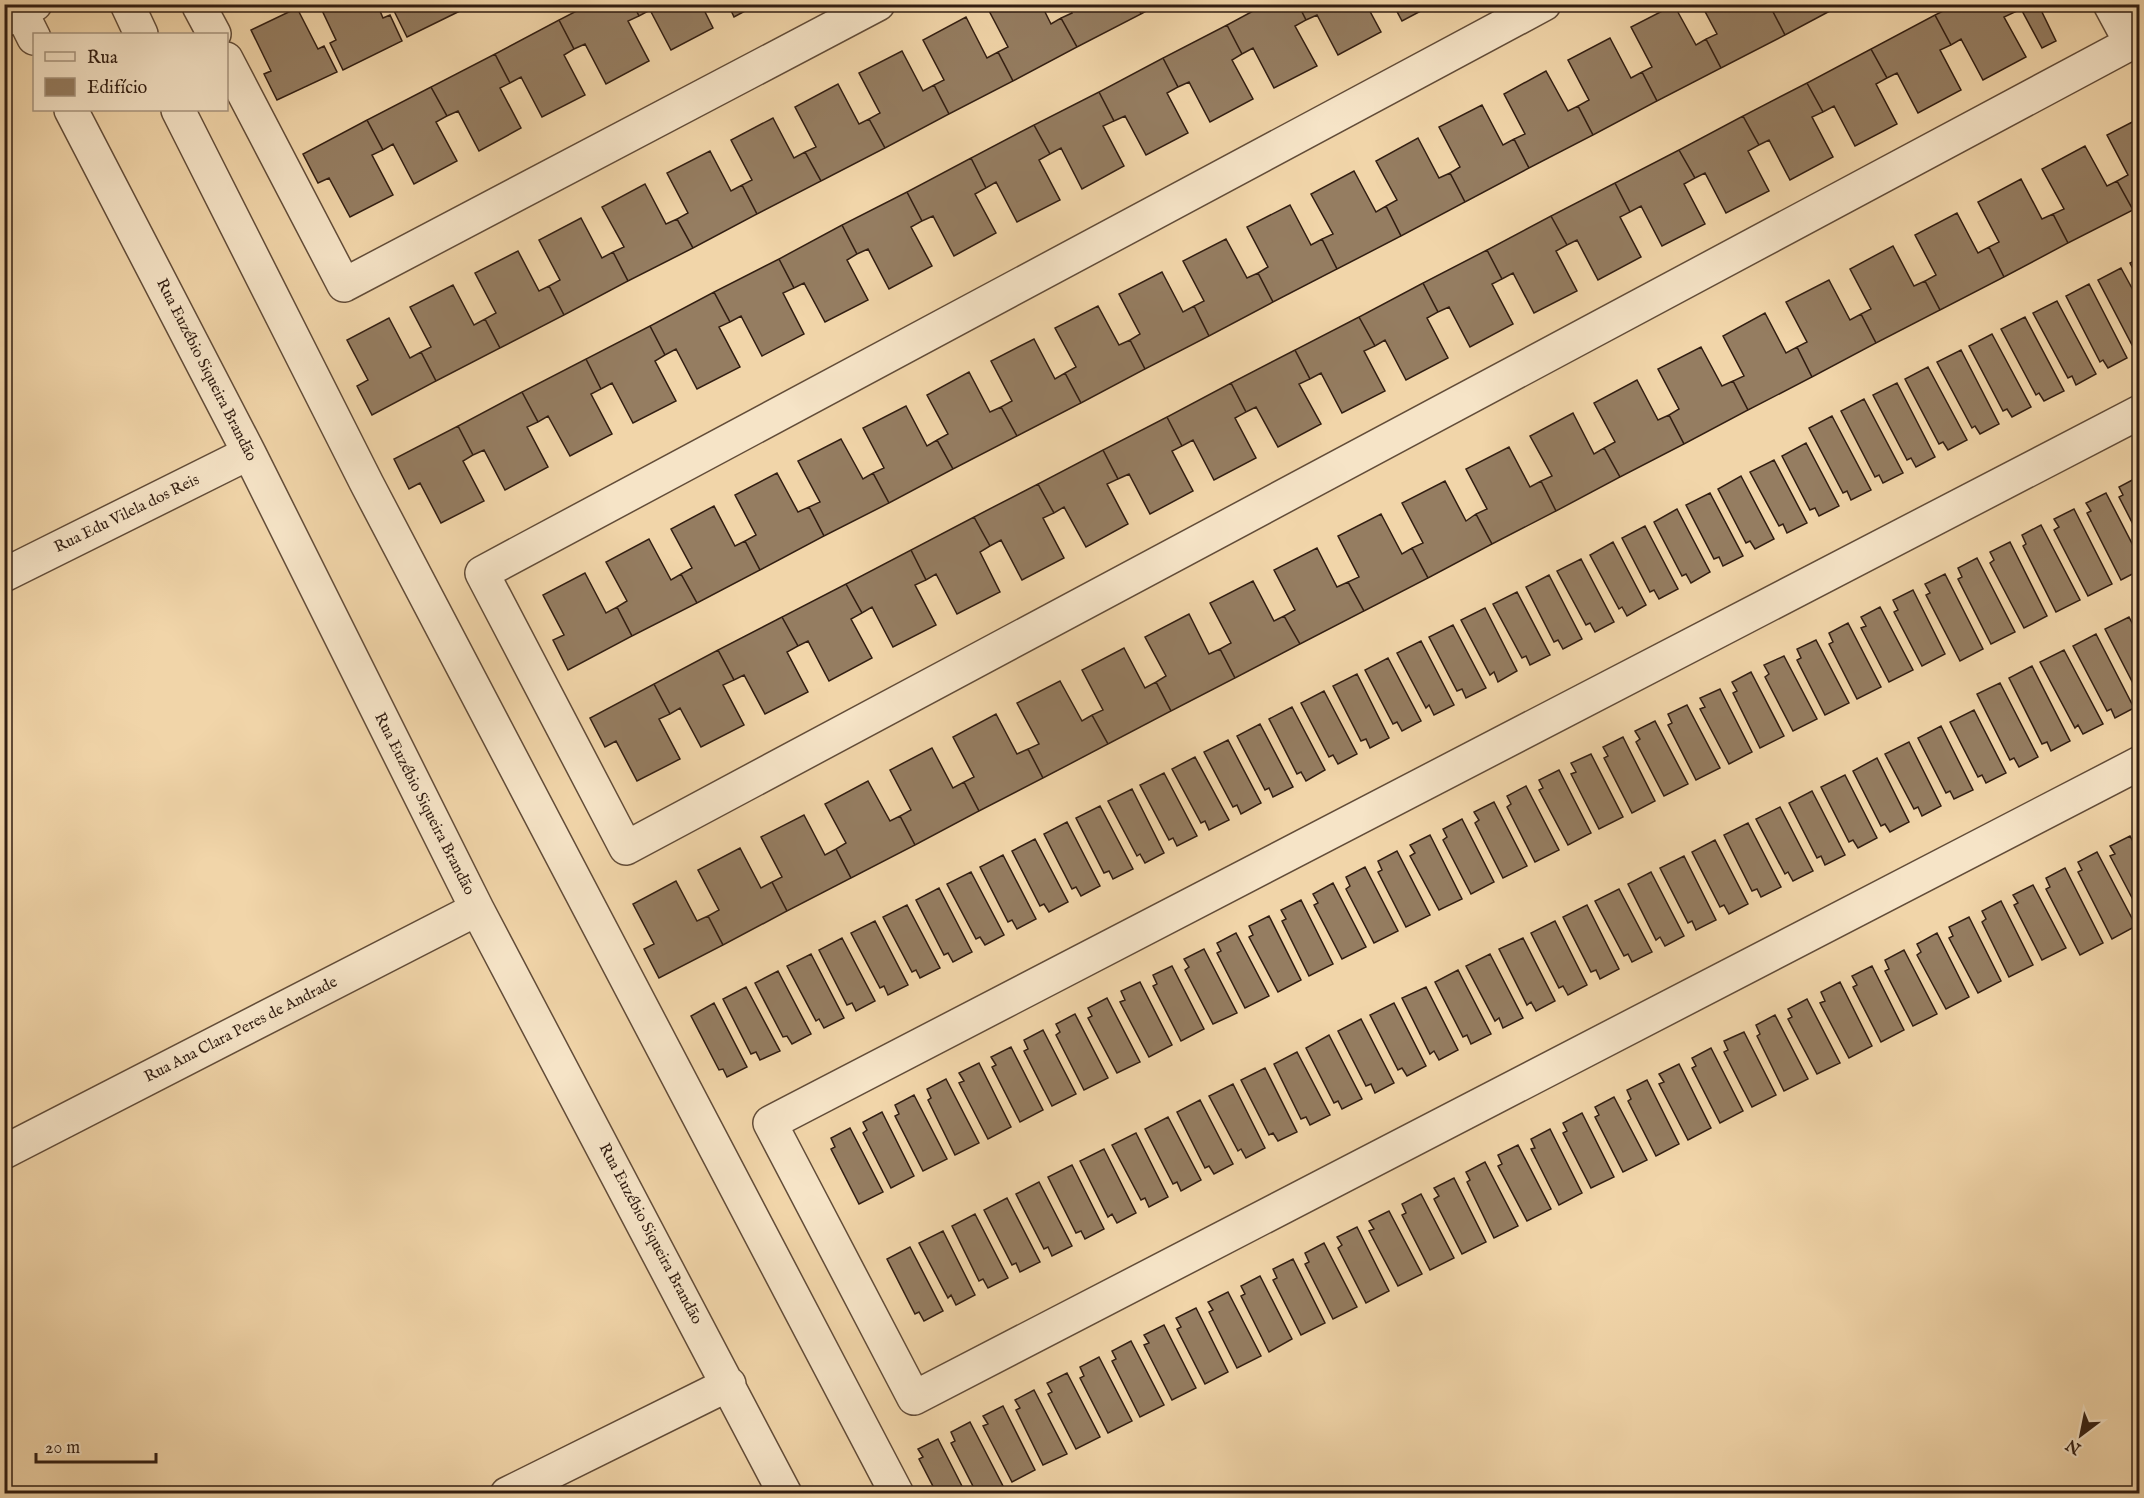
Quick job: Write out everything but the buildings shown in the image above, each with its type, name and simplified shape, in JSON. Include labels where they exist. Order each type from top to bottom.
[{"type":"street","points":[[127,4],[141,33]]},
{"type":"street","points":[[202,4],[199,6],[213,33]]},
{"type":"street","points":[[228,63],[344,285],[878,4]]},
{"type":"street","points":[[1544,4],[482,573],[627,848],[2131,43],[2110,4]]},
{"type":"street","name":"Rua Euzébio Siqueira Brandão","points":[[72,111],[249,453],[477,909],[786,1494]]},
{"type":"street","points":[[179,111],[367,484],[897,1494]]},
{"type":"street","points":[[2139,412],[770,1123],[914,1398],[2139,763]]},
{"type":"street","name":"Rua Edu Vilela dos Reis","points":[[4,575],[249,453]]},
{"type":"street","name":"Rua Ana Clara Peres de Andrade","points":[[4,1152],[477,909]]},
{"type":"street","points":[[507,1494],[729,1384]]}]
